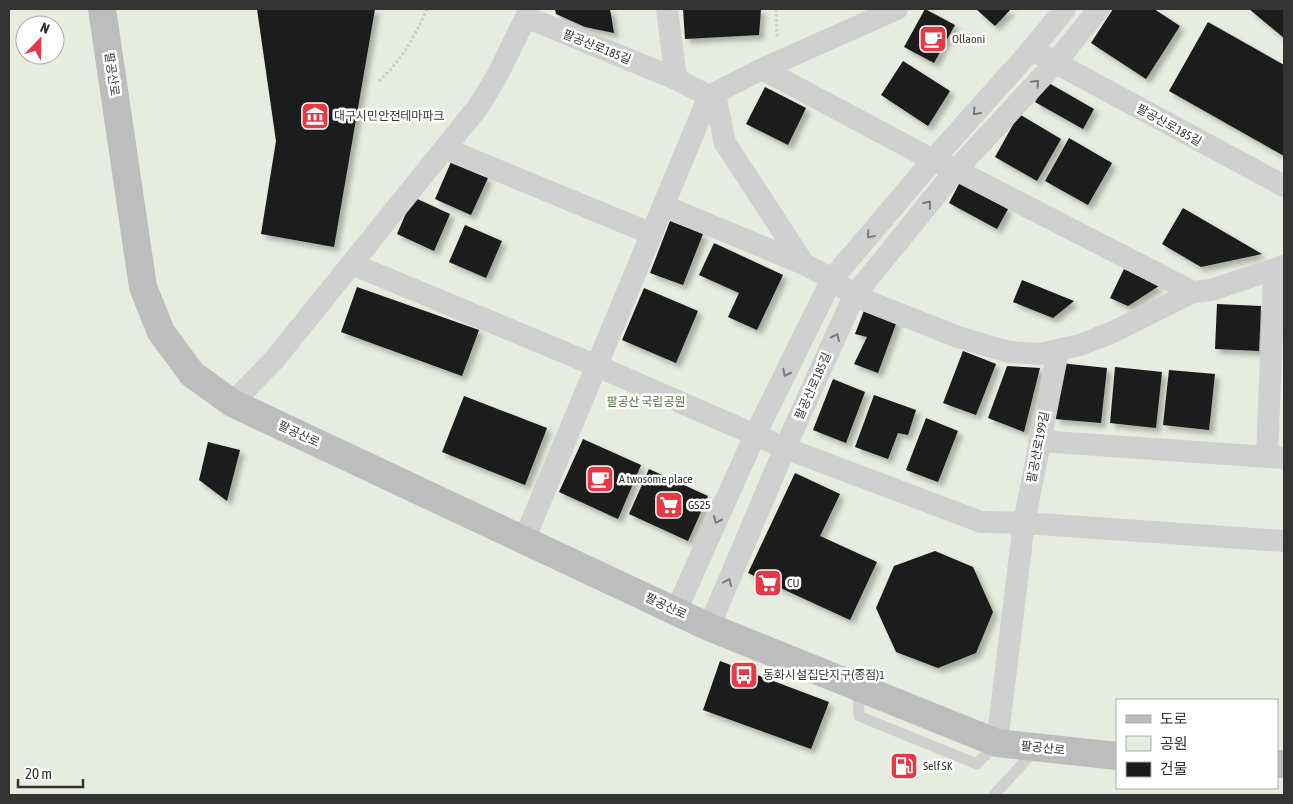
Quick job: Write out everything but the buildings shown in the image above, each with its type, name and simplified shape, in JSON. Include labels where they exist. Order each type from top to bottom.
[{"type":"main road","name":"팔공산로","points":[[102,9],[143,288],[161,332],[192,374],[232,403],[709,627],[997,743],[1116,756]]},
{"type":"street","points":[[667,9],[676,79]]},
{"type":"street","points":[[524,540],[712,95],[770,66],[897,9]]},
{"type":"street","points":[[676,611],[754,435],[832,279],[933,160],[1032,49],[1064,9]]},
{"type":"street","name":"팔공산로185길","points":[[709,627],[785,448],[854,296],[956,170],[1055,63],[1099,9]]},
{"type":"street","points":[[232,403],[274,360],[478,107],[497,76],[526,13]]},
{"type":"street","name":"팔공산로185길","points":[[526,13],[712,95]]},
{"type":"street","name":"팔공산로185길","points":[[1032,49],[1284,186]]},
{"type":"street","points":[[770,66],[933,160],[1193,292]]},
{"type":"street","points":[[712,95],[725,143],[804,264]]},
{"type":"street","points":[[446,149],[652,234]]},
{"type":"street","points":[[664,206],[804,264],[832,279],[854,296],[958,337],[1009,352],[1039,354],[1080,345],[1113,332],[1193,292],[1210,290],[1284,266]]},
{"type":"street","points":[[352,264],[597,366],[785,448],[981,522],[1024,523],[1284,541]]},
{"type":"street","points":[[1039,441],[1276,457],[1274,278],[1284,270]]},
{"type":"street","name":"팔공산로199길","points":[[997,743],[1024,523],[1058,351]]},
{"type":"lane","points":[[994,795],[1037,747]]},
{"type":"path","points":[[379,81],[398,62],[416,35],[427,9]]},
{"type":"path","points":[[770,66],[776,9]]},
{"type":"green space","name":"팔공산 국립공원","points":[[9,9],[1284,9],[1284,795],[9,795]]},
{"type":"place","name":"Ollaoni","points":[[933,39]]},
{"type":"place","name":"대구시민안전테마파크","points":[[315,116]]},
{"type":"place","name":"A twosome place","points":[[600,479]]},
{"type":"place","name":"GS25","points":[[669,505]]},
{"type":"place","name":"CU","points":[[768,583]]},
{"type":"place","name":"동화시설집단지구(종점)1","points":[[744,675]]},
{"type":"place","name":"Self SK","points":[[904,766]]}]
